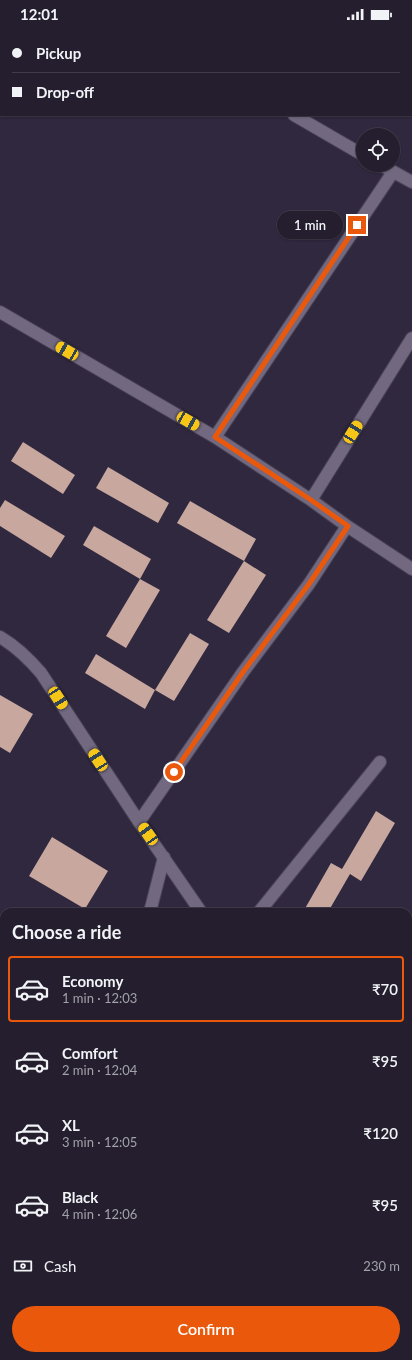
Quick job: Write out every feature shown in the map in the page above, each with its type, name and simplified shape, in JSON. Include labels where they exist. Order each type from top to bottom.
[{"type":"street","points":[[296,116],[356,151]]},
{"type":"street","points":[[215,437],[393,172],[412,182]]},
{"type":"street","points":[[0,312],[215,437],[412,569]]},
{"type":"street","points":[[311,500],[412,338]]},
{"type":"street","points":[[139,822],[243,672],[309,584],[348,526]]},
{"type":"street","points":[[0,637],[14,645],[41,673],[197,908]]},
{"type":"street","points":[[262,908],[380,762]]},
{"type":"street","points":[[151,908],[164,857]]},
{"type":"building","points":[[23,442],[75,475],[63,494],[11,461]]},
{"type":"building","points":[[108,467],[169,503],[158,523],[96,488]]},
{"type":"building","points":[[5,500],[65,536],[51,558],[0,526],[0,508]]},
{"type":"building","points":[[190,501],[256,539],[244,561],[177,523]]},
{"type":"building","points":[[94,526],[151,559],[140,579],[83,545]]},
{"type":"building","points":[[244,561],[266,575],[229,633],[207,620]]},
{"type":"building","points":[[140,579],[160,590],[126,648],[106,636]]},
{"type":"building","points":[[190,633],[209,644],[174,701],[155,690]]},
{"type":"building","points":[[96,654],[155,690],[145,709],[85,673]]},
{"type":"building","points":[[0,695],[33,714],[10,753],[0,747]]},
{"type":"building","points":[[376,811],[395,823],[361,881],[350,874],[330,908],[305,908],[331,863],[342,869]]},
{"type":"building","points":[[52,837],[108,871],[86,908],[29,876]]},
{"type":"route","points":[[174,772],[243,672],[309,584],[348,526],[215,437],[357,225]]}]
